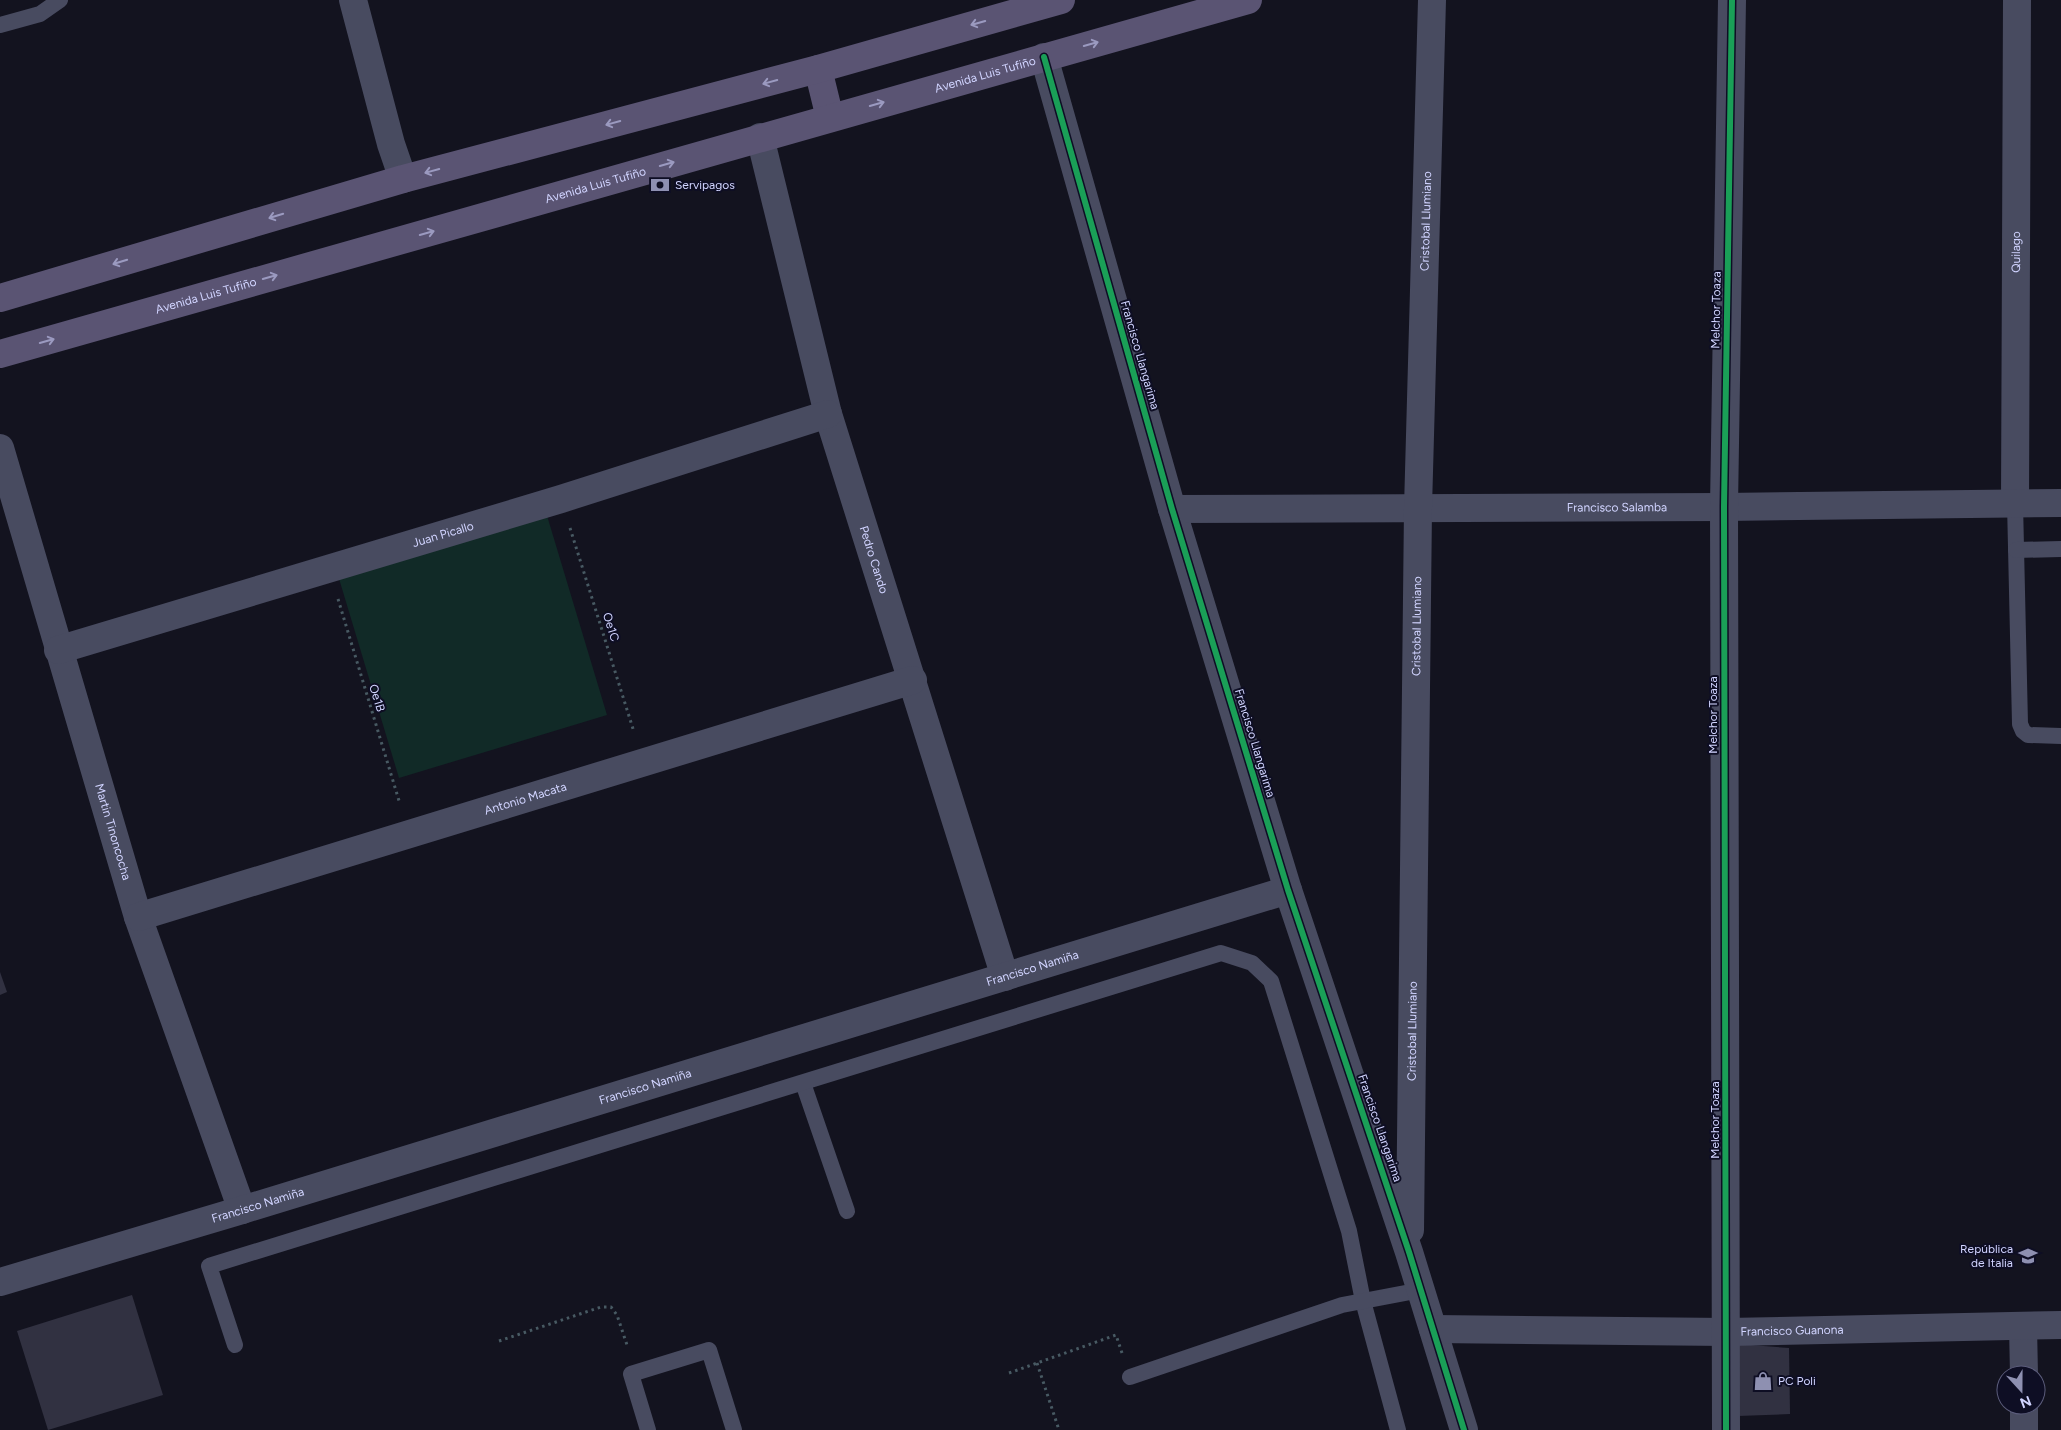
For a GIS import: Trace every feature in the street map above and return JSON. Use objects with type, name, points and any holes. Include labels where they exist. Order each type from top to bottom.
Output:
[{"type":"main road","points":[[0,298],[403,179],[818,70],[1024,5],[1061,0]]},
{"type":"main road","name":"Avenida Luis Tufiño","points":[[0,354],[1238,1]]},
{"type":"main road","points":[[818,70],[830,118]]},
{"type":"street","points":[[353,0],[391,144],[403,179]]},
{"type":"street","name":"Cristobal Llumiano","points":[[1409,1252],[1418,508],[1432,0]]},
{"type":"street","name":"Melchor Toaza","points":[[1726,1430],[1724,507],[1732,0]]},
{"type":"street","name":"Quilago","points":[[2015,503],[2017,0]]},
{"type":"street","name":"Francisco Llangarima","points":[[1044,57],[1172,509],[1288,890],[1409,1252],[1464,1430]]},
{"type":"street","name":"Pedro Cando","points":[[760,138],[828,414],[1005,977]]},
{"type":"street","name":"Juan Picallo","points":[[58,650],[561,498],[828,414]]},
{"type":"street","name":"Martin Tinoncocha","points":[[0,448],[138,917],[242,1210]]},
{"type":"street","name":"Francisco Salamba","points":[[1172,509],[1724,507],[2061,503]]},
{"type":"street","name":"Antonio Macata","points":[[138,917],[913,680]]},
{"type":"street","name":"Francisco Namiña","points":[[0,1282],[242,1210],[1288,890]]},
{"type":"street","name":"Francisco Guanona","points":[[1433,1329],[1726,1332],[2061,1325]]},
{"type":"street","points":[[2023,1326],[2024,1365]]},
{"type":"street","points":[[2024,1415],[2024,1430]]},
{"type":"lane","points":[[0,24],[40,14],[60,0]]},
{"type":"lane","points":[[2015,503],[2020,724],[2022,731],[2028,735],[2061,736]]},
{"type":"lane","points":[[2016,550],[2061,549]]},
{"type":"lane","points":[[235,1345],[209,1266],[1221,953],[1252,963],[1271,980],[1348,1231],[1363,1301],[1398,1430]]},
{"type":"lane","points":[[802,1083],[847,1211]]},
{"type":"lane","points":[[1130,1377],[1342,1305],[1421,1290]]},
{"type":"lane","points":[[648,1430],[631,1374],[709,1350],[734,1430]]},
{"type":"path","points":[[499,1341],[601,1306],[610,1307],[617,1316],[636,1372]]},
{"type":"path","points":[[1009,1374],[1116,1335]]},
{"type":"path","points":[[1037,1363],[1059,1430]]},
{"type":"green space","points":[[542,499],[607,715],[399,778],[334,562]]},
{"type":"building","points":[[0,972],[7,992],[0,995]]},
{"type":"building","points":[[132,1295],[163,1395],[48,1430],[17,1331]]},
{"type":"building","name":"PC Poli","points":[[1738,1344],[1789,1348],[1790,1414],[1738,1416]]},
{"type":"cycle path","points":[[1726,1430],[1724,507],[1732,0]]},
{"type":"cycle path","points":[[1044,57],[1172,509],[1288,890],[1409,1252],[1464,1430]]},
{"type":"place","name":"Servipagos","points":[[660,185]]},
{"type":"place","name":"República de Italia","points":[[2028,1256]]},
{"type":"place","name":"PC Poli","points":[[1763,1381]]}]
